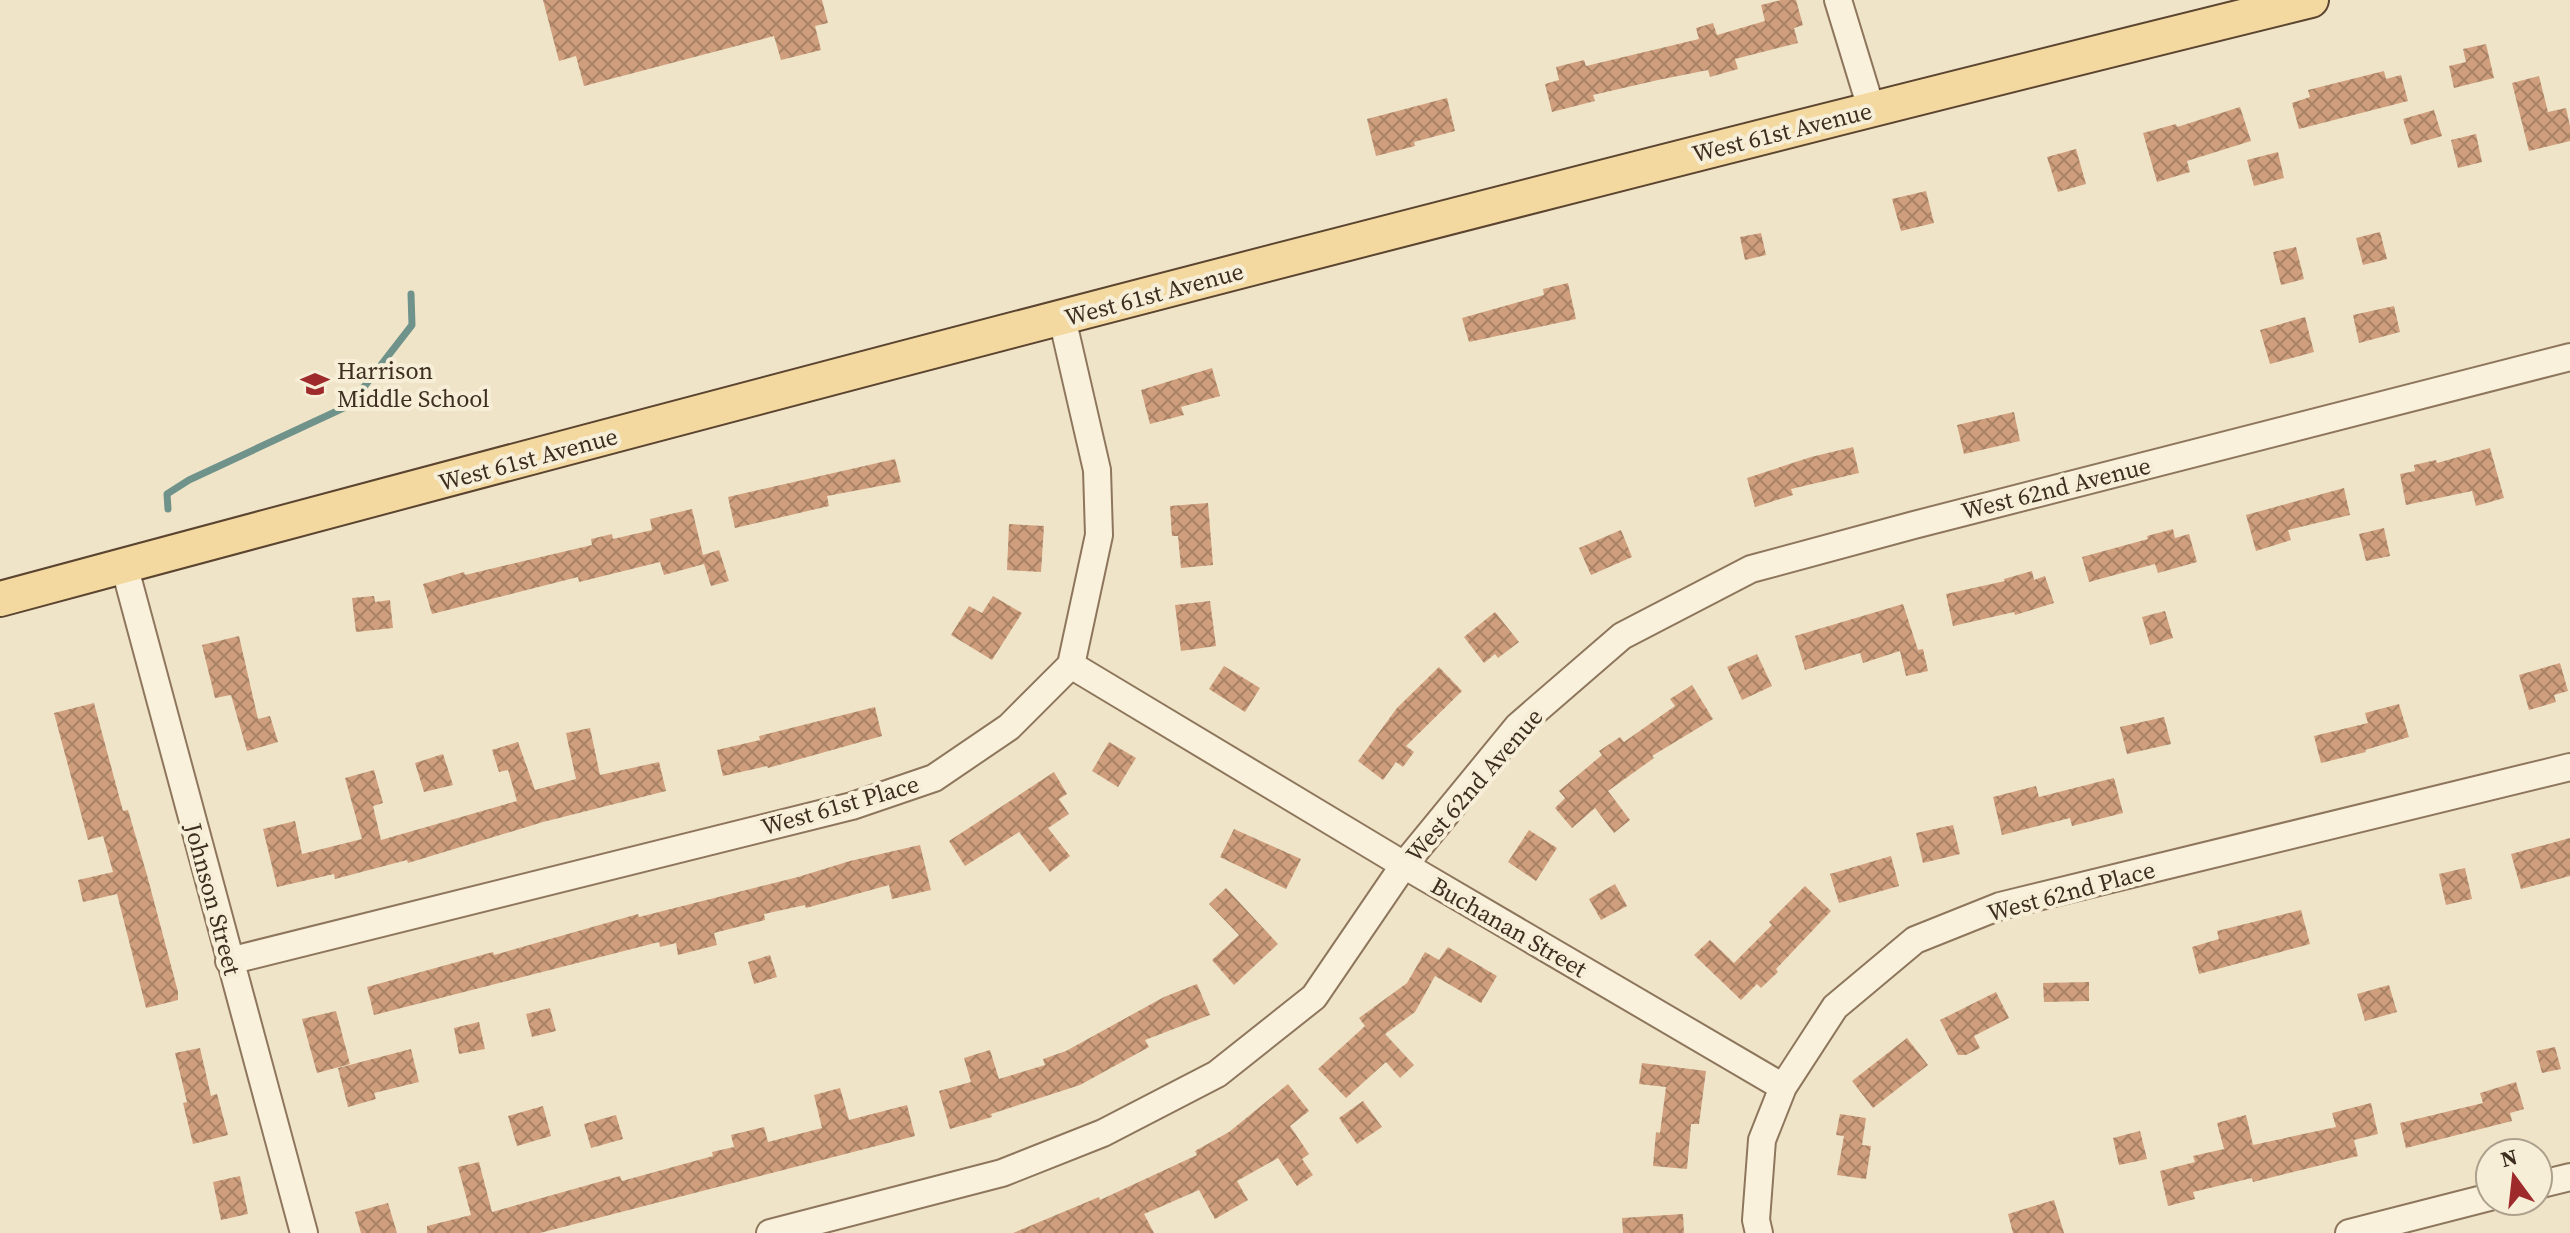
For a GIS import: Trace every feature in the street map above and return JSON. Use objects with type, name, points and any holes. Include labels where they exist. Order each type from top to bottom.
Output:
[{"type":"main road","name":"West 61st Avenue","points":[[0,599],[1871,108],[2311,0]]},
{"type":"street","points":[[1838,0],[1871,108]]},
{"type":"street","points":[[1062,318],[1097,470],[1099,535],[1071,665]]},
{"type":"street","name":"West 62nd Avenue","points":[[770,1233],[1002,1173],[1103,1133],[1217,1074],[1314,997],[1404,865],[1518,726],[1622,636],[1751,569],[2570,357]]},
{"type":"street","name":"Johnson Street","points":[[124,565],[304,1233]]},
{"type":"street","name":"Buchanan Street","points":[[1071,665],[1783,1087]]},
{"type":"street","name":"West 61st Place","points":[[229,961],[852,806],[934,778],[1009,727],[1071,665]]},
{"type":"street","name":"West 62nd Place","points":[[1759,1233],[1756,1220],[1762,1140],[1783,1087],[1835,1007],[1915,940],[2000,906],[2570,767]]},
{"type":"street","points":[[2349,1233],[2474,1201]]},
{"type":"building","points":[[543,0],[822,0],[828,23],[815,26],[821,50],[781,60],[774,36],[584,86],[576,56],[559,61]]},
{"type":"building","points":[[1796,0],[1803,25],[1794,28],[1798,43],[1735,59],[1738,69],[1710,77],[1708,70],[1658,80],[1593,95],[1595,101],[1552,112],[1545,84],[1559,80],[1556,67],[1584,60],[1586,66],[1699,39],[1696,28],[1713,23],[1717,35],[1765,21],[1761,5]]},
{"type":"building","points":[[2486,44],[2494,78],[2454,88],[2449,66],[2466,62],[2463,49]]},
{"type":"building","points":[[2384,71],[2386,79],[2401,75],[2408,101],[2299,129],[2292,103],[2310,97],[2308,90]]},
{"type":"building","points":[[2539,76],[2548,112],[2566,108],[2570,141],[2529,151],[2512,83]]},
{"type":"building","points":[[1447,98],[1455,131],[1376,156],[1367,119]]},
{"type":"building","points":[[2240,107],[2251,141],[2187,161],[2190,172],[2157,182],[2143,133],[2176,124],[2177,127]]},
{"type":"building","points":[[2434,110],[2442,136],[2411,145],[2403,119]]},
{"type":"building","points":[[2476,134],[2482,162],[2458,168],[2451,140]]},
{"type":"building","points":[[2076,149],[2086,184],[2058,192],[2047,157]]},
{"type":"building","points":[[2278,152],[2284,178],[2254,186],[2247,160]]},
{"type":"building","points":[[1926,191],[1934,223],[1901,231],[1892,199]]},
{"type":"building","points":[[2380,232],[2387,259],[2363,265],[2356,238]]},
{"type":"building","points":[[1761,233],[1766,255],[1745,260],[1740,237]]},
{"type":"building","points":[[2296,247],[2304,279],[2281,285],[2273,252]]},
{"type":"building","points":[[1568,283],[1576,319],[1469,342],[1462,318],[1544,295],[1543,289]]},
{"type":"building","points":[[2394,306],[2400,332],[2359,343],[2353,315]]},
{"type":"building","points":[[2305,317],[2314,352],[2270,364],[2260,330]]},
{"type":"building","points":[[1212,368],[1220,396],[1181,407],[1184,415],[1150,424],[1141,390]]},
{"type":"building","points":[[2014,412],[2020,441],[1964,454],[1957,425]]},
{"type":"building","points":[[1853,447],[1859,473],[1791,489],[1793,495],[1755,507],[1747,478]]},
{"type":"building","points":[[2490,448],[2504,498],[2476,506],[2472,491],[2406,505],[2400,474],[2415,471],[2414,465],[2436,460],[2437,463]]},
{"type":"building","points":[[895,459],[901,482],[827,496],[829,506],[735,528],[728,497]]},
{"type":"building","points":[[2344,488],[2350,515],[2288,530],[2291,540],[2256,551],[2246,515]]},
{"type":"building","points":[[1208,503],[1213,565],[1181,568],[1178,536],[1172,536],[1170,506]]},
{"type":"building","points":[[692,509],[703,555],[719,550],[729,581],[711,586],[704,564],[664,575],[660,562],[579,582],[578,577],[432,614],[423,584],[464,572],[465,575],[592,545],[591,539],[612,534],[613,539],[652,530],[650,519]]},
{"type":"building","points":[[1009,524],[1044,526],[1041,572],[1007,570]]},
{"type":"building","points":[[2384,528],[2390,556],[2366,561],[2359,534]]},
{"type":"building","points":[[2173,529],[2175,538],[2189,534],[2197,562],[2158,573],[2155,564],[2089,582],[2082,557]]},
{"type":"building","points":[[1621,530],[1632,557],[1591,575],[1579,548]]},
{"type":"building","points":[[2032,571],[2034,580],[2045,576],[2054,603],[2015,615],[2014,612],[1953,626],[1946,594],[2005,581]]},
{"type":"building","points":[[374,596],[375,602],[390,600],[393,628],[356,632],[352,598]]},
{"type":"building","points":[[993,596],[1022,613],[992,660],[951,635],[969,606],[982,613]]},
{"type":"building","points":[[1210,601],[1216,646],[1181,651],[1175,605]]},
{"type":"building","points":[[1903,604],[1918,650],[1923,649],[1928,671],[1906,676],[1900,651],[1863,663],[1860,653],[1805,670],[1795,636]]},
{"type":"building","points":[[2165,611],[2173,638],[2150,645],[2142,617]]},
{"type":"building","points":[[1495,612],[1519,642],[1498,658],[1495,654],[1484,663],[1464,637]]},
{"type":"building","points":[[239,636],[258,719],[270,716],[278,742],[247,751],[231,695],[215,698],[202,645]]},
{"type":"building","points":[[1757,654],[1772,686],[1742,700],[1727,667]]},
{"type":"building","points":[[2560,663],[2568,691],[2554,695],[2556,702],[2529,710],[2519,675]]},
{"type":"building","points":[[1224,666],[1260,688],[1245,712],[1209,689]]},
{"type":"building","points":[[1439,667],[1462,691],[1406,746],[1414,752],[1403,767],[1396,762],[1383,780],[1358,761],[1397,708]]},
{"type":"building","points":[[1692,685],[1713,719],[1652,756],[1654,758],[1608,791],[1630,820],[1614,833],[1595,808],[1572,828],[1555,808],[1565,798],[1559,791],[1602,755],[1599,751],[1620,737],[1624,742],[1675,706],[1670,699]]},
{"type":"building","points":[[94,703],[123,811],[128,810],[147,875],[178,992],[178,1000],[146,1008],[117,894],[83,902],[78,880],[113,872],[103,836],[88,840],[54,713]]},
{"type":"building","points":[[2399,704],[2409,737],[2321,763],[2314,736],[2368,723],[2365,713]]},
{"type":"building","points":[[875,707],[882,736],[768,768],[723,776],[717,750],[760,740],[759,736]]},
{"type":"building","points":[[2164,717],[2171,744],[2127,754],[2120,727]]},
{"type":"building","points":[[590,728],[600,775],[659,762],[666,791],[543,822],[408,863],[407,860],[335,879],[334,874],[277,887],[263,829],[295,821],[302,854],[362,839],[345,778],[374,770],[383,803],[373,806],[381,840],[517,801],[508,770],[499,772],[492,750],[518,742],[535,790],[576,779],[566,733]]},
{"type":"building","points":[[1109,742],[1136,758],[1118,787],[1092,771]]},
{"type":"building","points":[[443,754],[453,785],[424,792],[415,763]]},
{"type":"building","points":[[1054,772],[1067,794],[1059,799],[1069,814],[1048,828],[1070,856],[1050,872],[1019,832],[965,866],[949,841]]},
{"type":"building","points":[[2114,778],[2123,813],[2072,826],[2070,818],[2002,835],[1993,797],[2036,786],[2039,797]]},
{"type":"building","points":[[1953,825],[1960,854],[1923,863],[1916,833]]},
{"type":"building","points":[[1234,829],[1301,859],[1286,889],[1220,857]]},
{"type":"building","points":[[1529,830],[1557,848],[1536,881],[1508,862]]},
{"type":"building","points":[[2570,838],[2570,876],[2521,889],[2511,854]]},
{"type":"building","points":[[920,845],[931,890],[892,899],[889,885],[806,908],[805,905],[764,914],[765,920],[714,933],[717,945],[678,955],[676,943],[660,947],[659,942],[374,1015],[367,987],[638,914],[639,917]]},
{"type":"building","points":[[1891,856],[1899,886],[1839,903],[1830,874]]},
{"type":"building","points":[[2465,868],[2472,899],[2446,905],[2439,874]]},
{"type":"building","points":[[1615,884],[1627,906],[1601,920],[1589,899]]},
{"type":"building","points":[[1805,886],[1831,911],[1776,969],[1778,972],[1761,988],[1757,984],[1741,1000],[1694,955],[1710,940],[1734,963]]},
{"type":"building","points":[[1226,888],[1278,944],[1234,985],[1212,960],[1239,935],[1209,904]]},
{"type":"building","points":[[2301,910],[2310,944],[2199,974],[2192,947],[2219,939],[2217,931]]},
{"type":"building","points":[[1448,947],[1497,976],[1481,1003],[1435,976],[1415,1012],[1385,1034],[1414,1065],[1400,1078],[1386,1062],[1346,1098],[1318,1069],[1365,1026],[1359,1018],[1407,983],[1425,952],[1439,960]]},
{"type":"building","points":[[770,955],[777,977],[754,984],[748,962]]},
{"type":"building","points":[[2089,982],[2089,1001],[2044,1002],[2043,983]]},
{"type":"building","points":[[1197,984],[1210,1015],[1145,1040],[1149,1047],[1080,1085],[950,1129],[939,1091],[971,1082],[964,1058],[990,1050],[999,1079],[1045,1065],[1043,1059],[1066,1051],[1164,997]]},
{"type":"building","points":[[2389,985],[2397,1012],[2365,1021],[2357,994]]},
{"type":"building","points":[[1996,992],[2009,1018],[1974,1036],[1980,1048],[1966,1055],[1958,1055],[1940,1020]]},
{"type":"building","points":[[550,1008],[556,1031],[532,1037],[526,1014]]},
{"type":"building","points":[[336,1011],[350,1064],[317,1073],[302,1019]]},
{"type":"building","points":[[479,1022],[485,1049],[459,1054],[454,1028]]},
{"type":"building","points":[[1907,1038],[1928,1065],[1873,1108],[1852,1081]]},
{"type":"building","points":[[2555,1047],[2561,1069],[2542,1073],[2536,1051]]},
{"type":"building","points":[[200,1048],[211,1096],[217,1094],[228,1135],[193,1144],[175,1053]]},
{"type":"building","points":[[411,1049],[419,1082],[374,1093],[376,1099],[348,1107],[338,1068]]},
{"type":"building","points":[[1642,1063],[1706,1071],[1699,1124],[1691,1124],[1687,1169],[1653,1166],[1656,1132],[1660,1133],[1666,1087],[1639,1084]]},
{"type":"building","points":[[2516,1082],[2524,1109],[2510,1113],[2512,1121],[2406,1148],[2400,1123],[2483,1103],[2480,1093]]},
{"type":"building","points":[[1288,1084],[1309,1111],[1290,1126],[1309,1154],[1302,1159],[1313,1175],[1297,1186],[1278,1158],[1237,1181],[1248,1200],[1215,1219],[1199,1190],[1144,1214],[1154,1233],[1013,1233],[1099,1197],[1100,1200],[1197,1155],[1195,1151],[1229,1132]]},
{"type":"building","points":[[840,1088],[849,1120],[907,1105],[915,1136],[540,1233],[427,1233],[427,1226],[471,1215],[458,1167],[479,1162],[492,1212],[620,1176],[622,1181],[713,1156],[712,1152],[734,1147],[731,1135],[764,1127],[768,1142],[822,1128],[814,1095]]},
{"type":"building","points":[[1363,1101],[1382,1127],[1357,1144],[1339,1118]]},
{"type":"building","points":[[2371,1103],[2378,1134],[2354,1140],[2358,1156],[2253,1182],[2252,1178],[2193,1192],[2195,1199],[2168,1206],[2160,1171],[2195,1162],[2193,1156],[2224,1149],[2217,1123],[2246,1115],[2253,1145],[2336,1127],[2332,1113]]},
{"type":"building","points":[[543,1106],[551,1136],[517,1146],[508,1116]]},
{"type":"building","points":[[1840,1114],[1866,1118],[1862,1145],[1871,1146],[1866,1179],[1837,1175],[1844,1136],[1836,1135]]},
{"type":"building","points":[[616,1115],[623,1139],[591,1148],[584,1124]]},
{"type":"building","points":[[2140,1131],[2147,1159],[2119,1165],[2113,1138]]},
{"type":"building","points":[[240,1176],[248,1214],[221,1220],[213,1182]]},
{"type":"building","points":[[2054,1200],[2064,1233],[2013,1233],[2008,1214]]},
{"type":"building","points":[[388,1203],[397,1233],[361,1233],[355,1212]]},
{"type":"building","points":[[1683,1214],[1684,1233],[1623,1233],[1622,1218]]},
{"type":"waterway","points":[[168,509],[167,494],[189,480],[350,405],[412,325],[411,294]]},
{"type":"place","name":"Harrison Middle School","points":[[315,384]]}]
